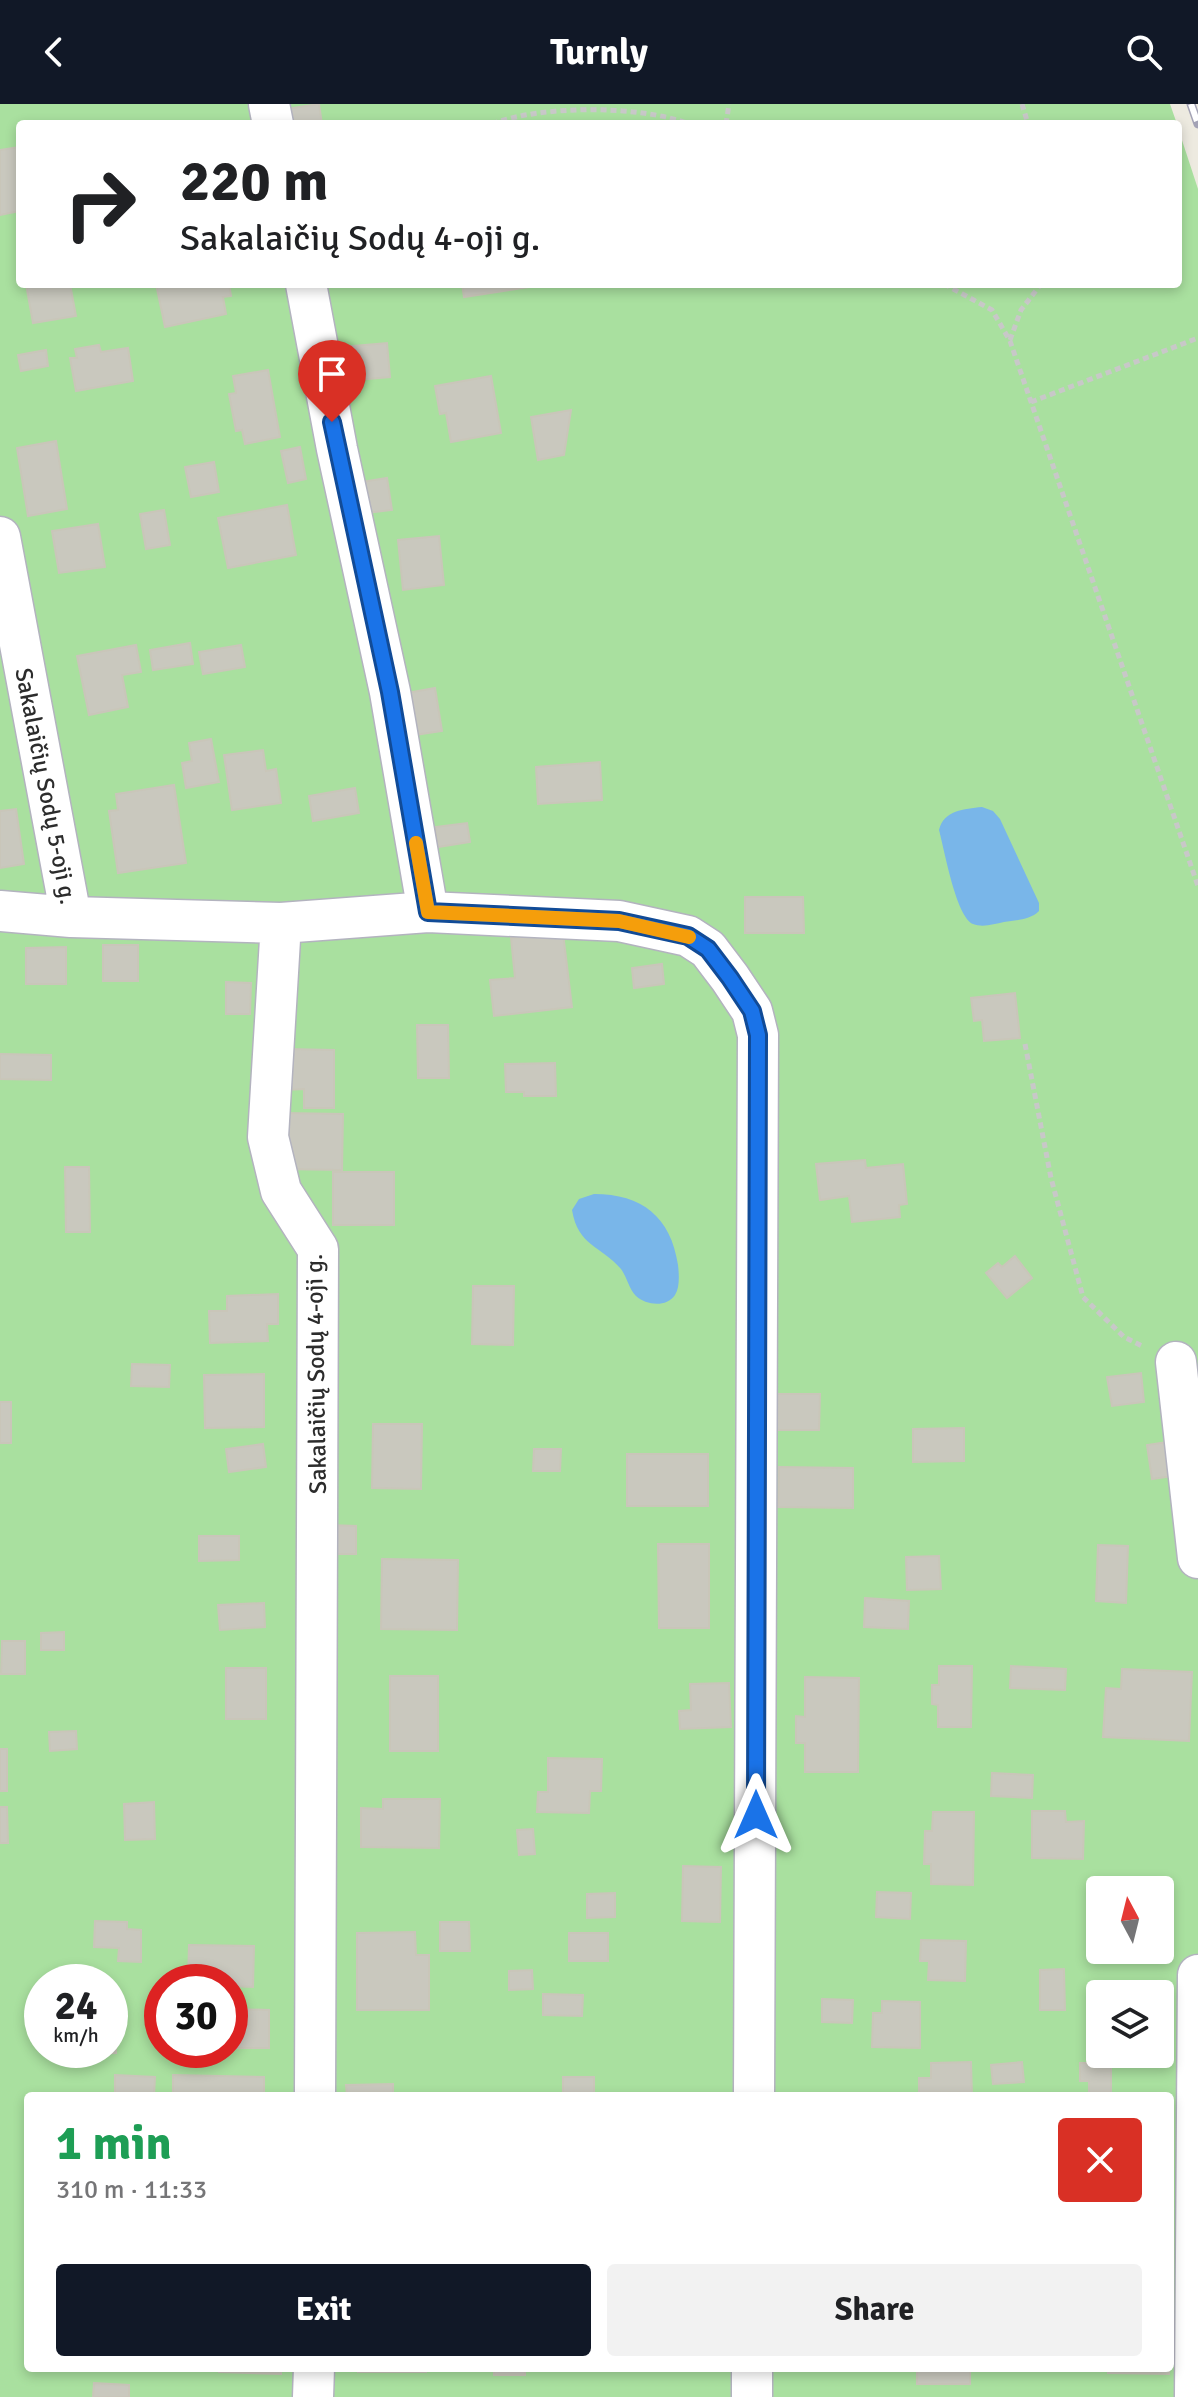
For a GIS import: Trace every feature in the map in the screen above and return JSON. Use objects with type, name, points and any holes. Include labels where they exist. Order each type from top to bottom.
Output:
[{"type":"street","points":[[307,288],[337,449],[390,692],[428,912]]},
{"type":"street","name":"Sakalaičių Sodų 5-oji g.","points":[[0,537],[71,917],[0,911]]},
{"type":"street","points":[[71,917],[281,923],[428,912],[619,921],[688,936],[708,949],[752,1011],[758,1035],[754,2092]]},
{"type":"street","name":"Sakalaičių Sodų 4-oji g.","points":[[281,923],[268,1137],[281,1191],[318,1249],[315,2092]]},
{"type":"street","points":[[1176,1362],[1198,1558]]},
{"type":"street","points":[[1195,2397],[1198,1975]]},
{"type":"street","points":[[313,2397],[314,2372]]},
{"type":"street","points":[[752,2372],[752,2397]]},
{"type":"path","points":[[503,120],[517,115],[574,109],[670,116],[680,120]]},
{"type":"path","points":[[951,288],[992,310],[1010,341],[1198,886]]},
{"type":"path","points":[[1010,341],[1021,310],[1038,288]]},
{"type":"path","points":[[1031,402],[1198,338]]},
{"type":"path","points":[[1025,1044],[1051,1178],[1083,1297],[1124,1337],[1176,1362]]},
{"type":"green space","points":[[0,104],[1170,104],[1176,120],[16,120],[16,288],[1182,288],[1182,140],[1198,189],[1198,2397],[0,2397]]},
{"type":"water","points":[[982,807],[993,811],[1000,819],[1039,903],[1039,911],[1032,916],[981,926],[967,919],[961,909],[939,830],[950,814]]},
{"type":"water","points":[[594,1194],[626,1198],[640,1204],[661,1221],[674,1248],[679,1276],[675,1295],[667,1302],[656,1304],[636,1296],[621,1269],[579,1231],[572,1210],[579,1199]]},
{"type":"building","points":[[319,104],[321,120],[288,120],[286,109]]},
{"type":"building","points":[[16,148],[16,212],[0,215],[0,150]]},
{"type":"building","points":[[27,288],[71,288],[76,316],[33,323]]},
{"type":"building","points":[[157,288],[230,288],[231,296],[223,297],[226,314],[165,327]]},
{"type":"building","points":[[463,288],[523,288],[464,297]]},
{"type":"building","points":[[387,343],[390,377],[345,381],[342,347]]},
{"type":"building","points":[[99,345],[101,352],[128,348],[133,381],[76,391],[70,358],[77,358],[75,349]]},
{"type":"building","points":[[46,350],[48,366],[21,371],[18,355]]},
{"type":"building","points":[[268,370],[280,437],[245,444],[242,430],[236,431],[229,394],[236,393],[233,376]]},
{"type":"building","points":[[491,376],[501,433],[451,442],[446,413],[440,414],[435,386]]},
{"type":"building","points":[[571,410],[564,455],[538,460],[531,417]]},
{"type":"building","points":[[56,441],[67,509],[28,516],[17,448]]},
{"type":"building","points":[[300,447],[306,479],[288,483],[281,451]]},
{"type":"building","points":[[214,462],[219,492],[191,497],[185,467]]},
{"type":"building","points":[[387,478],[392,510],[359,514],[355,483]]},
{"type":"building","points":[[287,505],[296,555],[228,568],[218,518]]},
{"type":"building","points":[[164,510],[170,545],[146,549],[140,514]]},
{"type":"building","points":[[98,524],[105,567],[59,573],[52,531]]},
{"type":"building","points":[[439,536],[444,585],[403,590],[398,540]]},
{"type":"building","points":[[190,643],[193,664],[153,670],[150,650]]},
{"type":"building","points":[[136,645],[141,672],[122,675],[128,707],[89,715],[77,656]]},
{"type":"building","points":[[241,645],[245,667],[203,674],[199,652]]},
{"type":"building","points":[[435,688],[442,731],[408,736],[401,694]]},
{"type":"building","points":[[211,739],[219,782],[186,788],[182,763],[192,761],[189,743]]},
{"type":"building","points":[[263,750],[266,771],[276,769],[281,803],[232,810],[224,755]]},
{"type":"building","points":[[600,762],[602,800],[538,804],[536,767]]},
{"type":"building","points":[[174,785],[186,863],[118,873],[109,811],[118,810],[116,794]]},
{"type":"building","points":[[355,788],[359,813],[313,821],[309,796]]},
{"type":"building","points":[[16,809],[24,864],[0,868],[0,811]]},
{"type":"building","points":[[467,823],[470,842],[438,847],[435,827]]},
{"type":"building","points":[[745,897],[803,897],[804,933],[745,933]]},
{"type":"building","points":[[563,933],[572,1007],[494,1016],[490,980],[515,978],[511,938]]},
{"type":"building","points":[[103,945],[138,945],[138,981],[103,981]]},
{"type":"building","points":[[66,947],[66,984],[26,984],[26,948]]},
{"type":"building","points":[[662,964],[664,984],[634,988],[632,968]]},
{"type":"building","points":[[226,982],[251,983],[250,1014],[226,1014]]},
{"type":"building","points":[[1015,993],[1020,1038],[984,1041],[982,1020],[974,1021],[971,998]]},
{"type":"building","points":[[417,1025],[448,1025],[449,1078],[418,1078]]},
{"type":"building","points":[[286,1049],[334,1050],[334,1108],[304,1108],[304,1089],[286,1090]]},
{"type":"building","points":[[0,1054],[51,1055],[51,1080],[0,1079]]},
{"type":"building","points":[[555,1063],[556,1096],[524,1096],[524,1092],[506,1092],[505,1064]]},
{"type":"building","points":[[283,1113],[343,1114],[342,1170],[282,1169]]},
{"type":"building","points":[[865,1160],[866,1168],[903,1164],[907,1204],[899,1205],[900,1217],[852,1222],[849,1196],[820,1200],[816,1164]]},
{"type":"building","points":[[65,1167],[89,1167],[90,1232],[66,1232]]},
{"type":"building","points":[[333,1172],[394,1172],[394,1225],[333,1225]]},
{"type":"building","points":[[1015,1256],[1032,1278],[1007,1298],[986,1273],[998,1263],[1002,1267]]},
{"type":"building","points":[[473,1286],[514,1286],[513,1345],[472,1344]]},
{"type":"building","points":[[278,1294],[278,1324],[267,1324],[268,1341],[210,1343],[209,1311],[227,1311],[227,1296]]},
{"type":"building","points":[[132,1364],[170,1365],[169,1387],[131,1386]]},
{"type":"building","points":[[1141,1373],[1144,1402],[1112,1406],[1107,1377]]},
{"type":"building","points":[[264,1374],[264,1427],[205,1428],[204,1375]]},
{"type":"building","points":[[764,1394],[820,1394],[819,1430],[764,1430]]},
{"type":"building","points":[[0,1402],[11,1402],[11,1443],[0,1443]]},
{"type":"building","points":[[373,1424],[422,1424],[421,1489],[372,1488]]},
{"type":"building","points":[[964,1428],[964,1461],[913,1462],[913,1429]]},
{"type":"building","points":[[1168,1442],[1173,1476],[1152,1479],[1147,1445]]},
{"type":"building","points":[[263,1444],[266,1467],[229,1472],[226,1449]]},
{"type":"building","points":[[534,1449],[561,1449],[560,1471],[533,1471]]},
{"type":"building","points":[[627,1454],[708,1454],[708,1506],[627,1506]]},
{"type":"building","points":[[779,1467],[853,1468],[853,1508],[778,1507]]},
{"type":"building","points":[[328,1525],[356,1526],[356,1554],[327,1554]]},
{"type":"building","points":[[199,1536],[239,1536],[239,1560],[199,1561]]},
{"type":"building","points":[[658,1544],[709,1544],[709,1628],[659,1628]]},
{"type":"building","points":[[1098,1545],[1128,1546],[1126,1603],[1096,1601]]},
{"type":"building","points":[[939,1556],[941,1589],[907,1590],[906,1557]]},
{"type":"building","points":[[382,1559],[458,1560],[457,1630],[381,1629]]},
{"type":"building","points":[[865,1598],[909,1601],[908,1629],[864,1627]]},
{"type":"building","points":[[264,1603],[265,1627],[220,1630],[218,1605]]},
{"type":"building","points":[[64,1632],[64,1650],[41,1650],[41,1633]]},
{"type":"building","points":[[2,1641],[25,1641],[25,1674],[1,1674]]},
{"type":"building","points":[[939,1666],[972,1666],[971,1727],[938,1727],[938,1705],[932,1704],[932,1685],[939,1685]]},
{"type":"building","points":[[1011,1666],[1066,1669],[1065,1690],[1010,1688]]},
{"type":"building","points":[[226,1668],[266,1668],[266,1719],[226,1719]]},
{"type":"building","points":[[1122,1669],[1192,1672],[1189,1741],[1103,1737],[1106,1688],[1121,1689]]},
{"type":"building","points":[[390,1676],[438,1676],[438,1751],[390,1751]]},
{"type":"building","points":[[805,1677],[859,1678],[858,1772],[805,1772],[805,1743],[796,1743],[796,1716],[805,1717]]},
{"type":"building","points":[[729,1683],[731,1727],[680,1729],[679,1711],[691,1710],[690,1684]]},
{"type":"building","points":[[76,1731],[77,1749],[50,1751],[49,1732]]},
{"type":"building","points":[[0,1749],[7,1749],[7,1791],[0,1791]]},
{"type":"building","points":[[548,1758],[602,1759],[601,1791],[590,1791],[589,1813],[537,1812],[538,1792],[548,1792]]},
{"type":"building","points":[[992,1773],[1033,1775],[1032,1798],[991,1796]]},
{"type":"building","points":[[383,1799],[440,1799],[439,1848],[361,1847],[361,1808],[383,1809]]},
{"type":"building","points":[[154,1802],[155,1839],[125,1840],[124,1804]]},
{"type":"building","points":[[0,1807],[7,1807],[8,1843],[0,1843]]},
{"type":"building","points":[[1032,1811],[1065,1811],[1066,1822],[1084,1821],[1083,1859],[1032,1858]]},
{"type":"building","points":[[933,1812],[974,1812],[973,1885],[931,1884],[931,1864],[924,1864],[925,1831],[932,1831]]},
{"type":"building","points":[[533,1829],[535,1854],[519,1855],[517,1830]]},
{"type":"building","points":[[683,1866],[721,1867],[720,1922],[682,1921]]},
{"type":"building","points":[[877,1892],[911,1893],[910,1919],[876,1917]]},
{"type":"building","points":[[615,1893],[615,1917],[587,1918],[587,1894]]},
{"type":"building","points":[[95,1921],[127,1922],[127,1929],[141,1930],[141,1962],[118,1961],[119,1948],[94,1947]]},
{"type":"building","points":[[440,1922],[469,1922],[470,1951],[440,1951]]},
{"type":"building","points":[[415,1932],[416,1955],[429,1955],[429,2010],[357,2010],[357,1933]]},
{"type":"building","points":[[569,1933],[608,1933],[608,1961],[569,1961]]},
{"type":"building","points":[[921,1940],[966,1941],[965,1981],[928,1980],[929,1961],[920,1961]]},
{"type":"building","points":[[189,1945],[254,1946],[253,1987],[248,1987],[248,1964],[188,1964]]},
{"type":"building","points":[[1064,1969],[1065,2010],[1040,2010],[1040,1970]]},
{"type":"building","points":[[532,1970],[533,1989],[509,1990],[509,1971]]},
{"type":"building","points":[[543,1994],[583,1995],[582,2016],[543,2015]]},
{"type":"building","points":[[822,1999],[853,2000],[852,2023],[822,2022]]},
{"type":"building","points":[[882,2001],[920,2002],[920,2048],[872,2047],[873,2013],[882,2013]]},
{"type":"building","points":[[248,2009],[269,2010],[269,2048],[248,2048]]},
{"type":"building","points":[[971,2062],[972,2092],[919,2092],[919,2078],[931,2078],[931,2063]]},
{"type":"building","points":[[1022,2062],[1024,2082],[993,2084],[991,2065]]},
{"type":"building","points":[[1080,2063],[1086,2063],[1086,2068],[1111,2068],[1111,2092],[1089,2092],[1089,2081],[1080,2081]]},
{"type":"building","points":[[115,2075],[155,2077],[154,2092],[115,2092]]},
{"type":"building","points":[[173,2075],[264,2077],[264,2092],[173,2092]]},
{"type":"building","points":[[563,2077],[594,2077],[594,2092],[563,2092]]},
{"type":"building","points":[[393,2084],[393,2092],[347,2092],[346,2085]]},
{"type":"building","points":[[219,2372],[281,2372],[281,2374]]},
{"type":"building","points":[[494,2372],[525,2372],[525,2375],[494,2375]]},
{"type":"building","points":[[917,2372],[970,2372],[970,2384],[917,2384]]},
{"type":"building","points":[[1169,2372],[1169,2374],[1108,2373]]},
{"type":"building","points":[[94,2383],[129,2385],[129,2397],[93,2397]]},
{"type":"railway","points":[[1191,104],[1198,124]]},
{"type":"slow traffic","points":[[416,843],[428,912],[619,921],[689,937]]},
{"type":"route","points":[[332,422],[390,692],[428,912],[619,921],[688,936],[708,949],[752,1011],[758,1035],[756,1815]]}]
